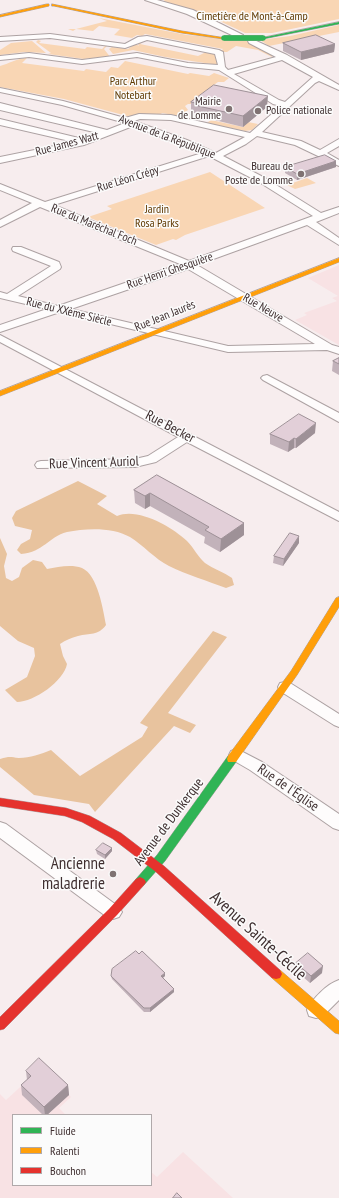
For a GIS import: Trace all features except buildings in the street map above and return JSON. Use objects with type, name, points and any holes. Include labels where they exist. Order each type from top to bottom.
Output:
[{"type":"street","points":[[149,0],[190,12],[239,35]]},
{"type":"street","points":[[0,16],[35,1],[200,36],[224,38],[263,38],[339,23]]},
{"type":"street","points":[[9,13],[65,1],[67,4],[76,8],[126,21]]},
{"type":"street","points":[[0,40],[50,36],[125,46],[130,45],[142,38],[147,38],[219,52],[224,70],[276,102],[286,105]]},
{"type":"street","points":[[252,41],[339,88]]},
{"type":"street","points":[[0,58],[29,55],[82,62],[137,55],[224,70],[284,57]]},
{"type":"street","name":"Rue Léon Crépy","points":[[0,223],[42,204],[213,154],[228,151],[254,134],[313,80],[320,78]]},
{"type":"street","name":"Avenue de la République","points":[[0,90],[72,105],[130,121],[175,138],[213,154],[266,182],[320,217]]},
{"type":"street","name":"Avenue de la République","points":[[0,106],[3,108],[108,133]]},
{"type":"street","name":"Rue James Watt","points":[[0,160],[85,142],[144,116],[172,118],[298,143],[339,163]]},
{"type":"street","points":[[0,122],[85,142]]},
{"type":"street","points":[[321,153],[339,142]]},
{"type":"street","name":"Rue du Maréchal Foch","points":[[0,187],[188,265]]},
{"type":"street","name":"Rue Henri Ghesquière","points":[[0,329],[188,265],[338,211]]},
{"type":"street","points":[[308,221],[339,242]]},
{"type":"street","points":[[5,296],[56,267],[55,264],[17,249]]},
{"type":"street","name":"Rue Jean Jaurès","points":[[0,394],[339,260]]},
{"type":"street","name":"Rue Neuve","points":[[188,265],[328,347],[339,351]]},
{"type":"street","name":"Rue du XXème Siècle","points":[[5,296],[228,349],[328,347]]},
{"type":"street","name":"Rue Becker","points":[[0,338],[339,517]]},
{"type":"street","points":[[267,378],[339,418]]},
{"type":"street","name":"Rue Vincent Auriol","points":[[41,465],[135,463],[152,459],[187,436]]},
{"type":"street","name":"Avenue de Dunkerque","points":[[331,612],[339,588]]},
{"type":"street","name":"Avenue de Dunkerque","points":[[0,1025],[113,912],[155,865],[237,755],[285,687],[339,600]]},
{"type":"street","points":[[285,687],[339,721]]},
{"type":"street","name":"Rue de l'Église","points":[[237,755],[256,766],[339,824]]},
{"type":"street","name":"Avenue Sainte-Cécile","points":[[1,805],[38,807],[85,818],[115,836],[155,865],[339,1029]]},
{"type":"street","points":[[0,829],[113,912]]},
{"type":"street","points":[[316,1010],[339,988]]},
{"type":"shaded area","points":[[339,265],[339,345],[295,320],[307,315],[304,313],[337,301],[332,298],[338,296],[308,278]]},
{"type":"shaded area","points":[[78,481],[107,496],[97,504],[117,516],[135,514],[144,516],[173,530],[187,541],[205,563],[232,578],[234,585],[226,588],[169,566],[130,537],[116,531],[91,529],[67,532],[55,537],[29,553],[21,554],[17,550],[21,544],[30,539],[32,530],[15,526],[12,518],[16,511]]},
{"type":"shaded area","points":[[0,538],[7,554],[4,566],[6,578],[12,581],[19,577],[22,568],[33,560],[42,562],[47,569],[73,566],[82,568],[88,572],[96,585],[106,625],[97,633],[75,637],[60,644],[67,664],[65,671],[54,683],[40,694],[24,701],[17,702],[5,690],[27,677],[35,656],[34,648],[18,641],[0,626]]},
{"type":"shaded area","points":[[213,631],[227,637],[168,713],[196,725],[190,733],[174,726],[95,812],[89,804],[34,795],[0,767],[0,759],[8,757],[27,757],[51,750],[80,776],[142,737],[148,727],[140,723]]},
{"type":"shaded area","points":[[41,1068],[71,1097],[59,1108],[65,1114],[12,1114],[12,1186],[152,1186],[152,1173],[157,1177],[183,1152],[233,1198],[0,1198],[0,1094],[6,1100]]},
{"type":"green space","name":"Cimetière de Mont-à-Camp","points":[[164,0],[339,0],[339,19],[272,33],[245,33],[211,17],[165,2]]},
{"type":"green space","points":[[99,18],[187,35],[245,40],[272,55],[272,57],[258,50],[236,46],[227,52],[223,52],[221,51],[223,49],[145,34],[142,36],[137,35],[132,38],[114,35],[120,29],[99,26],[93,31],[76,29],[107,21]]},
{"type":"green space","points":[[339,25],[339,32],[269,46],[260,40],[290,36]]},
{"type":"green space","points":[[38,40],[41,41],[39,43],[85,49],[87,47],[102,49],[105,46],[97,45],[98,44],[108,45],[104,49],[111,58],[106,59],[104,57],[84,59],[48,54],[51,53],[36,42]]},
{"type":"green space","points":[[32,41],[46,53],[24,52],[0,55],[0,50],[11,43]]},
{"type":"green space","points":[[139,41],[136,44],[139,46],[138,44],[145,41],[140,44],[198,56],[206,52],[215,54],[218,65],[165,57],[133,50],[113,54],[109,49],[112,47],[128,49]]},
{"type":"green space","name":"Parc Arthur Notebart","points":[[27,58],[22,63],[84,71],[86,69],[106,72],[111,67],[118,68],[125,61],[188,74],[209,76],[214,73],[229,78],[224,82],[218,82],[193,100],[193,104],[188,104],[185,106],[188,110],[180,116],[162,113],[160,115],[127,116],[64,99],[0,87],[0,66]]},
{"type":"green space","points":[[211,120],[243,127],[248,122],[258,124],[252,130],[245,131],[207,123]]},
{"type":"green space","name":"Jardin Rosa Parks","points":[[210,172],[265,208],[185,235],[176,240],[173,239],[156,245],[88,217],[112,209],[107,206]]},
{"type":"green space","points":[[307,178],[316,183],[295,189],[287,185]]},
{"type":"traffic: fast","points":[[263,38],[339,23]]},
{"type":"traffic: fast","points":[[224,38],[263,38]]},
{"type":"traffic: fast","points":[[140,882],[161,858],[232,759]]},
{"type":"traffic: slow","points":[[0,16],[47,5]]},
{"type":"traffic: slow","points":[[54,5],[182,32],[224,38]]},
{"type":"traffic: slow","points":[[0,394],[339,260]]},
{"type":"traffic: slow","points":[[232,759],[294,673],[339,600]]},
{"type":"traffic: slow","points":[[276,974],[339,1029]]},
{"type":"traffic: jam","points":[[0,802],[66,812],[86,819],[117,836],[160,869],[276,974]]},
{"type":"traffic: jam","points":[[0,1025],[113,912],[140,882]]},
{"type":"place","name":"Mairie de Lomme","points":[[229,109]]},
{"type":"place","name":"Police nationale","points":[[258,111]]},
{"type":"place","name":"Bureau de Poste de Lomme","points":[[301,174]]},
{"type":"place","name":"Ancienne maladrerie","points":[[113,874]]}]
